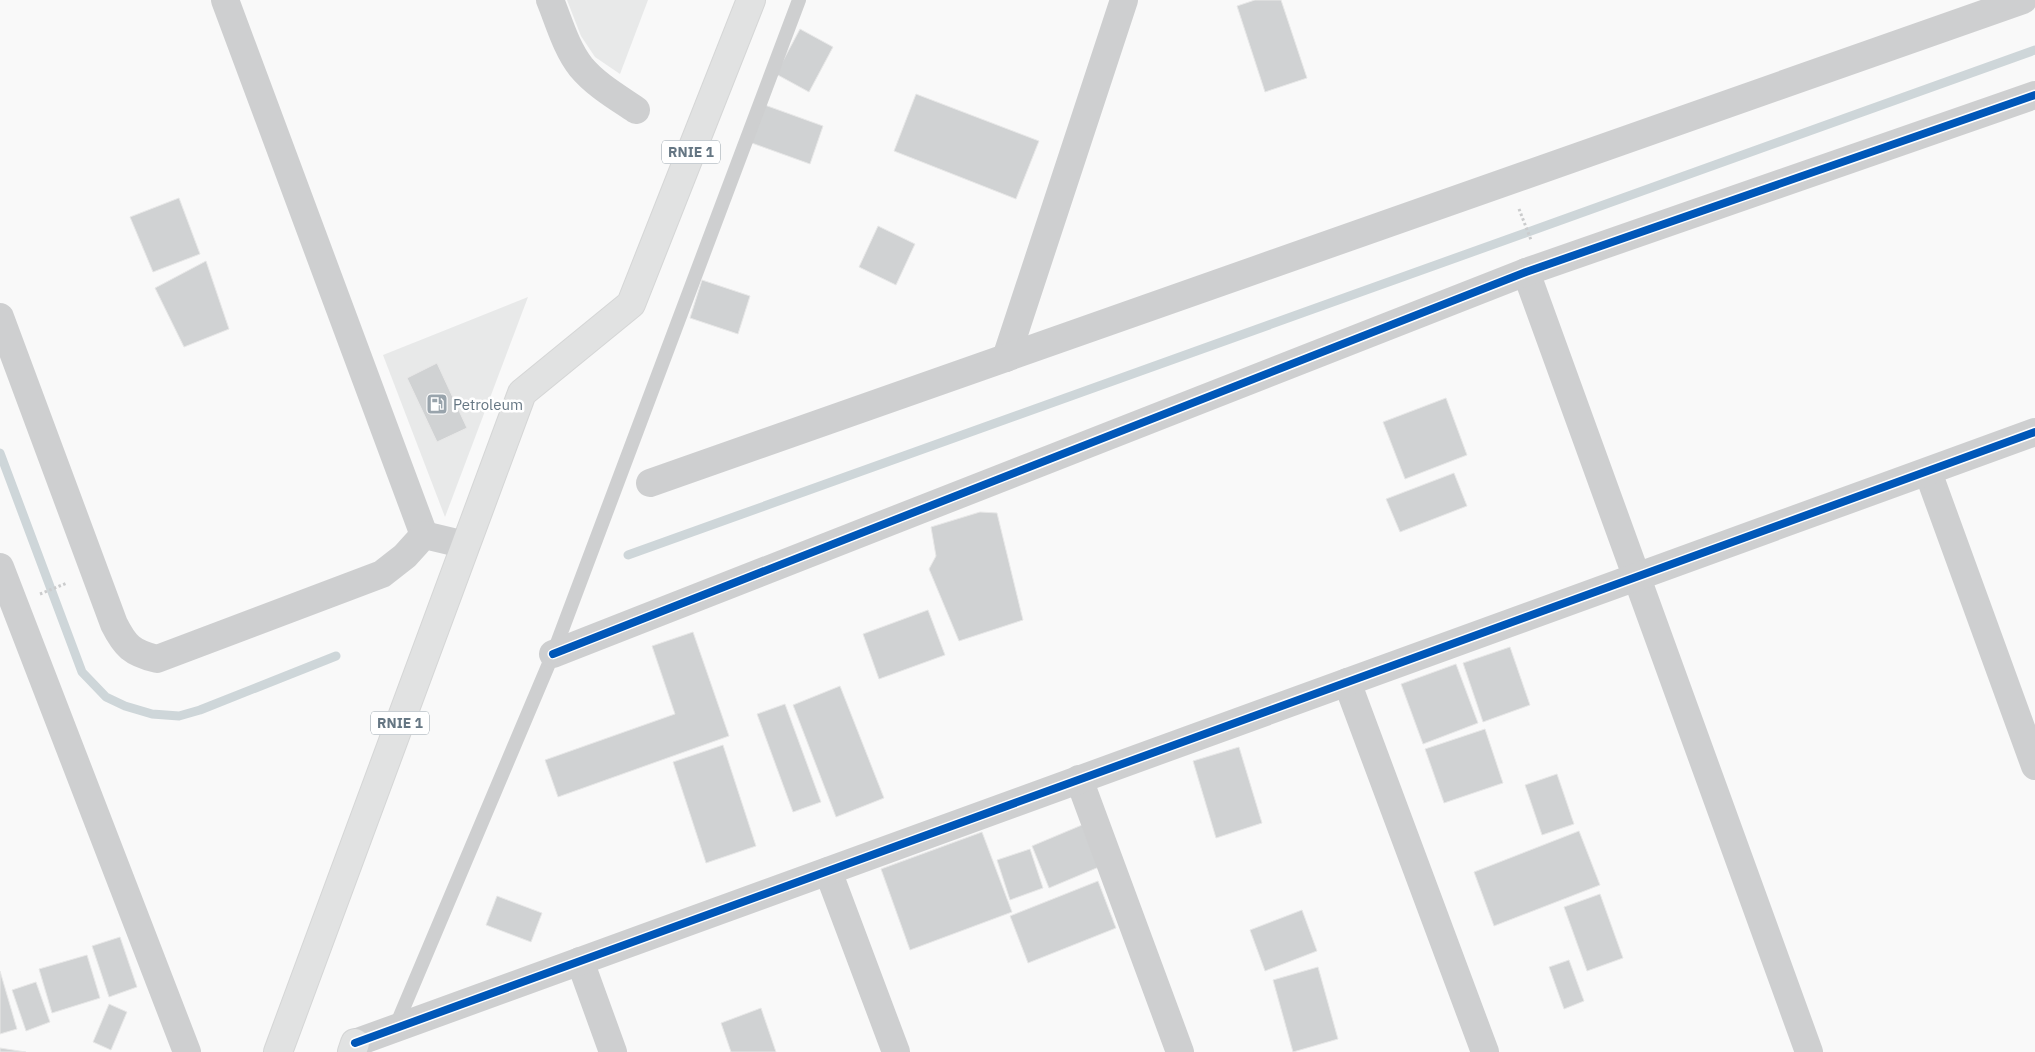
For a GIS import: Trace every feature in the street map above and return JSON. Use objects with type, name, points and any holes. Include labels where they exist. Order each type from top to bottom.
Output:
[{"type":"highway","name":"RNIE 1","points":[[278,1052],[522,393],[630,304],[752,0]]},
{"type":"street","points":[[225,0],[424,535]]},
{"type":"street","points":[[550,0],[566,40],[581,67],[604,89],[636,110]]},
{"type":"street","points":[[1006,358],[1124,0]]},
{"type":"street","points":[[650,483],[2022,0]]},
{"type":"street","points":[[553,654],[1526,272],[2035,95]]},
{"type":"street","points":[[1526,272],[1809,1052]]},
{"type":"street","points":[[0,317],[114,624],[122,640],[139,654],[157,659],[382,574],[405,556],[424,535]]},
{"type":"street","points":[[353,1047],[395,1029],[580,961],[2035,432]]},
{"type":"street","points":[[1928,472],[2035,766]]},
{"type":"street","points":[[424,535],[466,545]]},
{"type":"street","points":[[0,567],[187,1052]]},
{"type":"street","points":[[1347,682],[1485,1052]]},
{"type":"street","points":[[1079,779],[1180,1052]]},
{"type":"street","points":[[828,871],[896,1052]]},
{"type":"street","points":[[580,961],[613,1052]]},
{"type":"lane","points":[[395,1029],[553,654],[799,0]]},
{"type":"path","points":[[1520,210],[1533,246]]},
{"type":"path","points":[[32,597],[74,581]]},
{"type":"shaded area","points":[[567,0],[648,0],[620,74],[595,57],[581,36]]},
{"type":"shaded area","points":[[528,297],[445,517],[383,355]]},
{"type":"building","points":[[1255,0],[1281,0],[1307,78],[1265,92],[1237,6]]},
{"type":"building","points":[[800,29],[833,47],[809,92],[776,74]]},
{"type":"building","points":[[916,94],[1039,141],[1016,199],[894,151]]},
{"type":"building","points":[[762,104],[823,126],[810,164],[749,142]]},
{"type":"building","points":[[179,198],[200,254],[153,272],[130,217]]},
{"type":"building","points":[[878,226],[915,244],[896,285],[859,267]]},
{"type":"building","points":[[206,261],[229,329],[184,347],[155,288]]},
{"type":"building","points":[[702,280],[750,296],[738,334],[690,318]]},
{"type":"building","points":[[437,363],[467,428],[437,442],[407,378]]},
{"type":"building","points":[[1446,398],[1467,455],[1405,479],[1383,422]]},
{"type":"building","points":[[1454,473],[1467,506],[1400,532],[1386,499]]},
{"type":"building","points":[[980,512],[997,513],[1023,620],[959,641],[929,569],[936,556],[931,527]]},
{"type":"building","points":[[928,610],[945,655],[879,679],[863,634]]},
{"type":"building","points":[[693,632],[729,736],[558,797],[545,760],[675,714],[652,646]]},
{"type":"building","points":[[1510,647],[1530,705],[1483,722],[1463,663]]},
{"type":"building","points":[[1456,664],[1478,723],[1423,744],[1401,684]]},
{"type":"building","points":[[840,686],[884,798],[836,817],[793,705]]},
{"type":"building","points":[[785,704],[821,802],[793,812],[757,714]]},
{"type":"building","points":[[1485,729],[1503,783],[1444,803],[1425,749]]},
{"type":"building","points":[[723,745],[756,846],[706,863],[673,762]]},
{"type":"building","points":[[1239,747],[1262,823],[1216,838],[1193,761]]},
{"type":"building","points":[[1557,774],[1574,824],[1542,835],[1525,785]]},
{"type":"building","points":[[1082,825],[1099,867],[1049,888],[1032,846]]},
{"type":"building","points":[[1579,831],[1600,885],[1494,926],[1474,872]]},
{"type":"building","points":[[982,832],[1012,912],[910,950],[881,869]]},
{"type":"building","points":[[1030,849],[1043,888],[1010,900],[997,860]]},
{"type":"building","points":[[1098,881],[1116,928],[1028,963],[1010,916]]},
{"type":"building","points":[[1600,894],[1623,958],[1587,971],[1564,907]]},
{"type":"building","points":[[497,896],[542,913],[531,942],[486,925]]},
{"type":"building","points":[[1302,910],[1317,951],[1265,971],[1250,930]]},
{"type":"building","points":[[120,937],[137,987],[109,997],[92,946]]},
{"type":"building","points":[[87,955],[100,998],[52,1013],[39,969]]},
{"type":"building","points":[[1569,960],[1584,1001],[1564,1009],[1549,967]]},
{"type":"building","points":[[1318,967],[1338,1039],[1293,1052],[1273,980]]},
{"type":"building","points":[[0,971],[17,1029],[0,1034]]},
{"type":"building","points":[[36,982],[50,1022],[26,1031],[12,990]]},
{"type":"building","points":[[109,1004],[127,1012],[111,1050],[93,1042]]},
{"type":"building","points":[[761,1008],[776,1052],[731,1052],[721,1023]]},
{"type":"building","points":[[0,1048],[26,1052],[0,1052]]},
{"type":"waterway","points":[[628,555],[2035,50]]},
{"type":"waterway","points":[[0,453],[82,672],[106,697],[125,706],[152,714],[179,716],[200,710],[336,656]]},
{"type":"cycle path","points":[[553,654],[1526,272],[2035,95]]},
{"type":"cycle path","points":[[355,1043],[2035,432]]},
{"type":"place","name":"Petroleum","points":[[437,404]]}]
